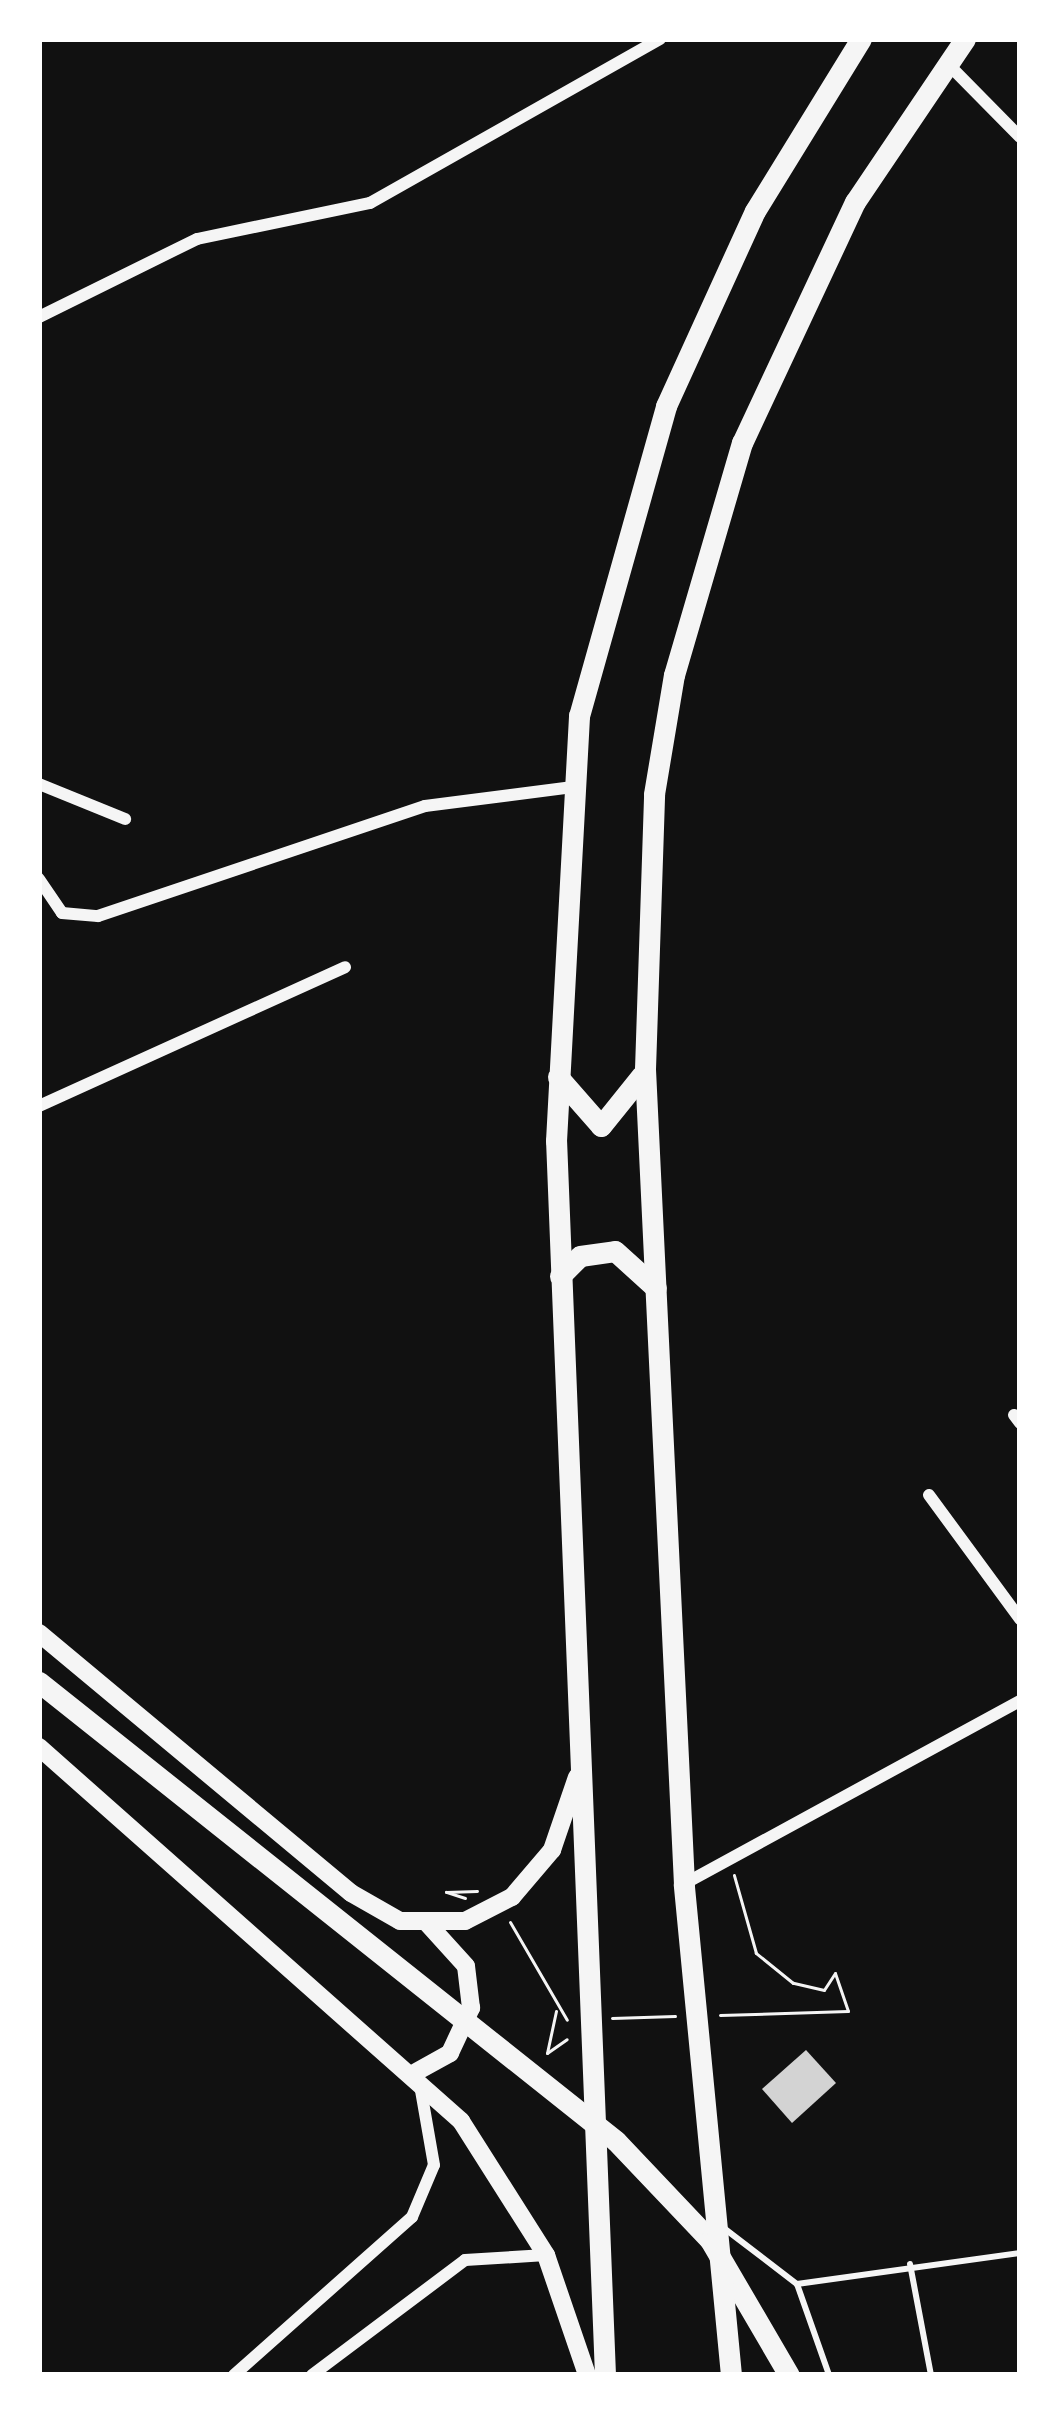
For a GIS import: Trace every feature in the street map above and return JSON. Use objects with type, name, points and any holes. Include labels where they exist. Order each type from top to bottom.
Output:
[{"type":"highway","points":[[605,2375],[560,1276],[558,1076],[573,787],[602,611],[666,406],[755,211],[861,39]]},
{"type":"highway","points":[[731,2375],[684,1884],[645,1069],[654,794],[704,557],[793,320],[965,39]]},
{"type":"highway","points":[[558,1076],[601,1126],[645,1069]]},
{"type":"highway","points":[[560,1276],[580,1256],[615,1251],[656,1288]]},
{"type":"highway","points":[[39,1633],[382,1914],[427,1923],[475,1918],[527,1883],[578,1777]]},
{"type":"highway","points":[[39,1682],[616,2141],[710,2240],[789,2375]]},
{"type":"highway","points":[[39,1747],[416,2072],[461,2121],[546,2255],[587,2375]]},
{"type":"highway","points":[[416,2072],[457,2046],[471,2008],[466,1966],[427,1923]]},
{"type":"street","points":[[39,317],[197,239],[370,203],[660,39]]},
{"type":"street","points":[[947,63],[1020,137]]},
{"type":"street","points":[[39,784],[124,819]]},
{"type":"street","points":[[39,880],[62,913],[98,916],[425,806],[573,787]]},
{"type":"street","points":[[39,1106],[345,967]]},
{"type":"street","points":[[929,1495],[1020,1619]]},
{"type":"street","points":[[684,1884],[1020,1701]]},
{"type":"street","points":[[234,2375],[419,2205],[434,2135],[416,2072]]},
{"type":"street","points":[[312,2375],[465,2260],[546,2255]]},
{"type":"lane","points":[[713,2222],[797,2284],[829,2375]]},
{"type":"lane","points":[[797,2284],[910,2264],[1020,2253]]},
{"type":"lane","points":[[910,2264],[931,2375]]},
{"type":"path","points":[[705,2015],[848,2011],[835,1972],[824,1990],[808,1986],[756,1954],[730,1859]]},
{"type":"path","points":[[471,1898],[446,1892],[494,1891]]},
{"type":"path","points":[[504,1911],[556,2011],[548,2053],[553,2038]]},
{"type":"path","points":[[556,2011],[585,2019]]},
{"type":"path","points":[[609,2018],[681,2016]]},
{"type":"building","points":[[806,2050],[836,2083],[792,2123],[762,2089]]}]
